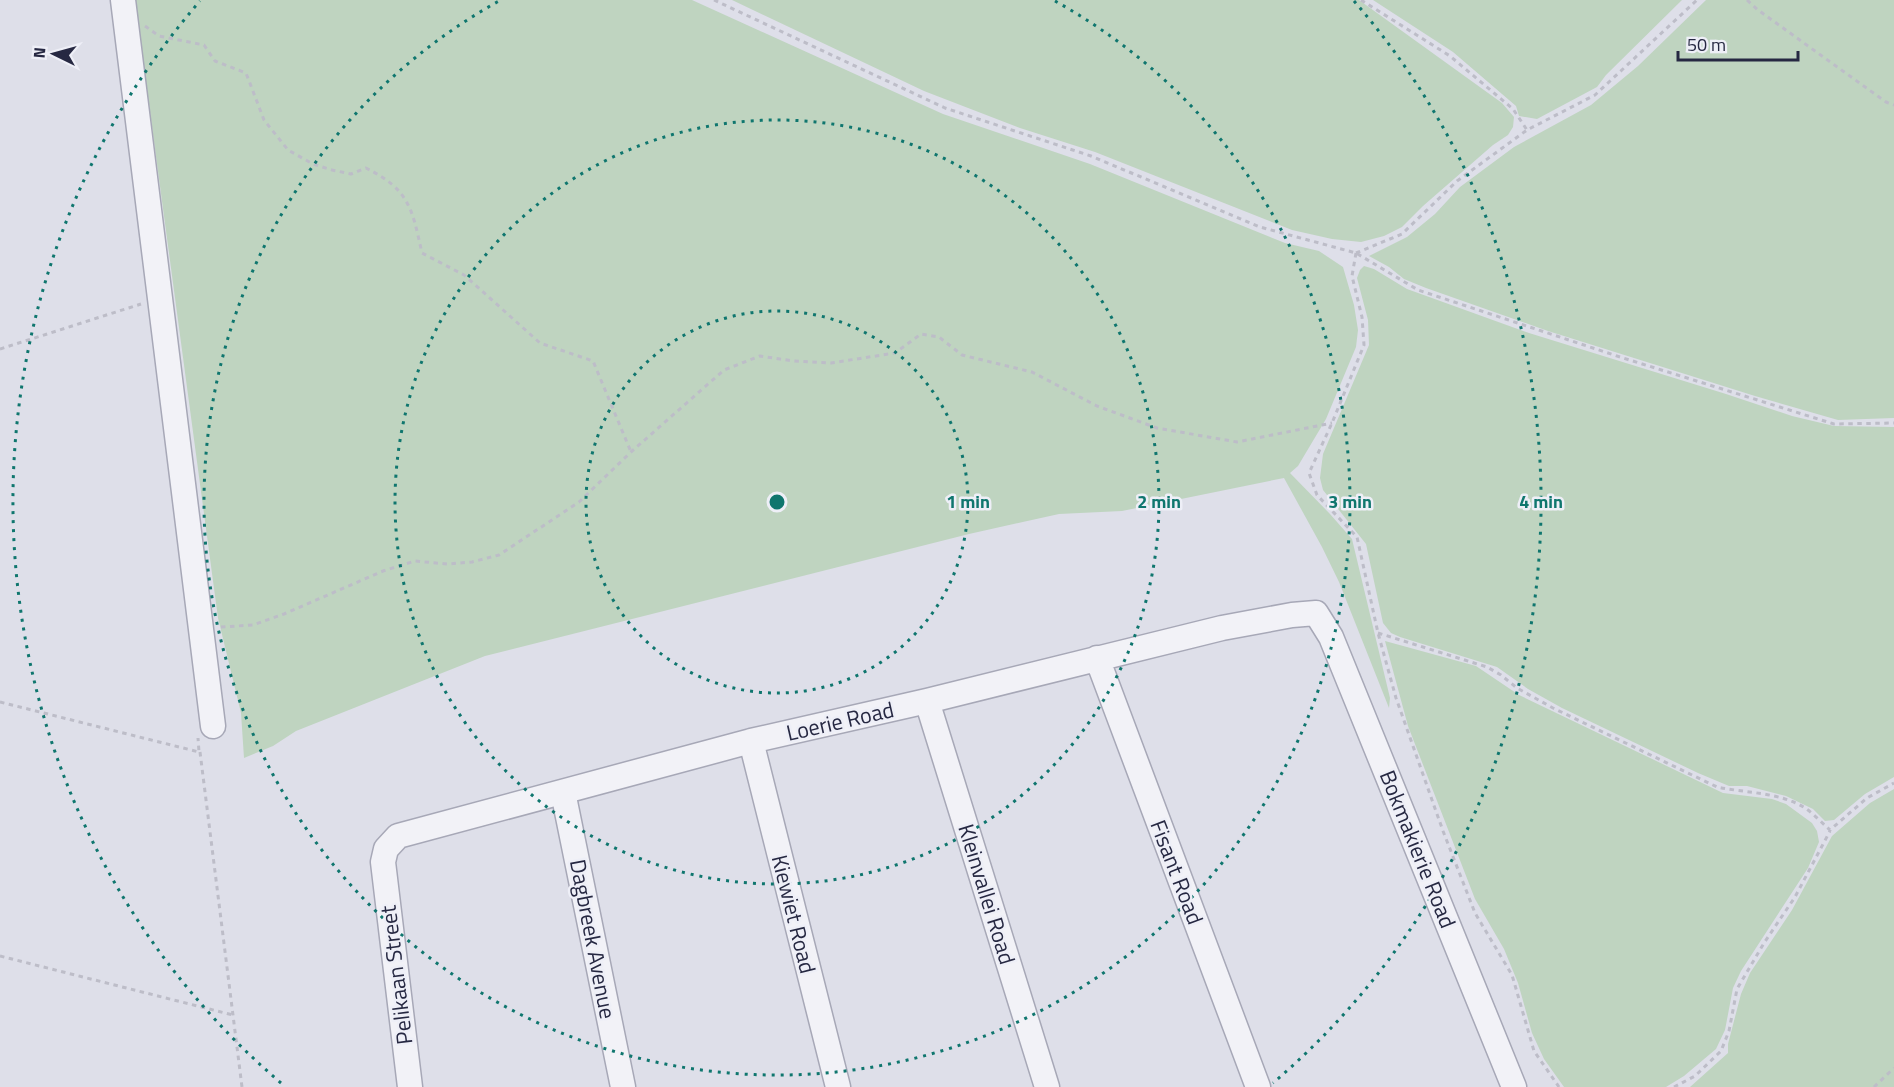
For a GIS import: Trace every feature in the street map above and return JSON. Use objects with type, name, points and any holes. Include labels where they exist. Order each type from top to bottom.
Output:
[{"type":"street","points":[[124,5],[201,626],[205,728]]},
{"type":"street","name":"Loerie Road","points":[[383,862],[386,849],[398,836],[751,741],[927,701],[1222,627],[1316,613]]},
{"type":"street","name":"Bokmakierie Road","points":[[1316,613],[1332,637],[1514,1087]]},
{"type":"street","name":"Fisant Road","points":[[1097,658],[1258,1087]]},
{"type":"street","name":"Kleinvallei Road","points":[[927,701],[1047,1087]]},
{"type":"street","name":"Kiewiet Road","points":[[751,741],[838,1087]]},
{"type":"street","name":"Dagbreek Avenue","points":[[563,792],[623,1087]]},
{"type":"street","name":"Pelikaan Street","points":[[383,862],[410,1087]]},
{"type":"path","points":[[714,0],[945,108],[1091,156],[1260,226],[1356,253],[1418,290],[1834,424],[1894,423]]},
{"type":"path","points":[[1361,0],[1450,56],[1513,109],[1527,130]]},
{"type":"path","points":[[1356,253],[1402,234],[1457,181],[1527,130],[1595,95],[1697,0]]},
{"type":"path","points":[[1747,0],[1886,102],[1894,105]]},
{"type":"path","points":[[124,5],[159,36],[204,45],[215,61],[246,73],[264,120],[288,150],[313,164],[332,170],[351,174],[366,168],[383,176],[406,198],[415,220],[422,253],[465,275],[540,343],[592,361],[631,452]]},
{"type":"path","points":[[1356,253],[1352,276],[1362,317],[1364,345],[1309,472],[1317,495],[1357,537],[1395,698],[1475,913],[1512,975],[1534,1051],[1559,1087]]},
{"type":"path","points":[[0,348],[142,304]]},
{"type":"path","points":[[201,626],[253,625],[383,571],[415,561],[472,562],[499,555],[579,502],[631,452],[724,370],[760,356],[831,363],[895,353],[921,334],[939,337],[962,355],[1032,372],[1097,406],[1157,428],[1237,442],[1332,423]]},
{"type":"path","points":[[1378,633],[1487,667],[1516,688],[1544,703],[1717,787],[1740,792],[1763,793],[1786,799],[1805,808],[1830,830]]},
{"type":"path","points":[[0,702],[200,752]]},
{"type":"path","points":[[205,728],[200,752],[242,1087]]},
{"type":"path","points":[[1674,1087],[1695,1076],[1720,1051],[1729,1031],[1737,989],[1764,942],[1795,897],[1830,830],[1867,798],[1894,783]]},
{"type":"path","points":[[0,956],[232,1015]]},
{"type":"path","points":[[1874,1087],[1894,1068]]},
{"type":"green space","points":[[135,0],[692,0],[943,114],[1090,164],[1285,243],[1319,251],[1343,267],[1354,305],[1358,330],[1356,347],[1326,419],[1298,466],[1290,473],[1352,539],[1390,698],[1389,708],[1339,582],[1284,478],[1122,511],[1059,514],[969,534],[485,656],[296,731],[273,746],[244,758],[241,713],[218,618]]},
{"type":"green space","points":[[732,0],[1359,0],[1502,103],[1514,117],[1513,127],[1508,135],[1493,145],[1402,227],[1384,236],[1361,242],[1332,239],[1292,230],[1095,152],[1020,128],[924,91]]},
{"type":"green space","points":[[1373,0],[1682,0],[1606,75],[1597,87],[1537,119],[1519,116],[1516,106],[1453,52]]},
{"type":"green space","points":[[1706,0],[1894,0],[1894,418],[1838,420],[1755,396],[1548,331],[1426,288],[1404,279],[1369,256],[1407,237],[1435,214],[1460,187],[1514,147],[1591,105],[1638,66]]},
{"type":"green space","points":[[1364,266],[1374,269],[1407,289],[1529,333],[1792,416],[1834,426],[1894,427],[1894,777],[1865,794],[1834,820],[1825,821],[1813,809],[1786,796],[1747,786],[1729,786],[1698,773],[1562,708],[1528,689],[1497,667],[1391,633],[1383,623],[1366,544],[1323,490],[1320,478],[1323,454],[1369,345],[1368,320],[1357,278]]},
{"type":"green space","points":[[1385,641],[1476,666],[1519,695],[1723,793],[1772,799],[1786,804],[1812,823],[1817,831],[1819,842],[1808,868],[1741,971],[1733,988],[1725,1030],[1716,1049],[1684,1076],[1666,1087],[1564,1087],[1544,1059],[1532,1033],[1518,983],[1504,949],[1475,899],[1408,726]]},
{"type":"green space","points":[[1894,789],[1894,1087],[1690,1087],[1728,1053],[1728,1044],[1741,994],[1750,973],[1792,910],[1832,836],[1870,803]]}]
